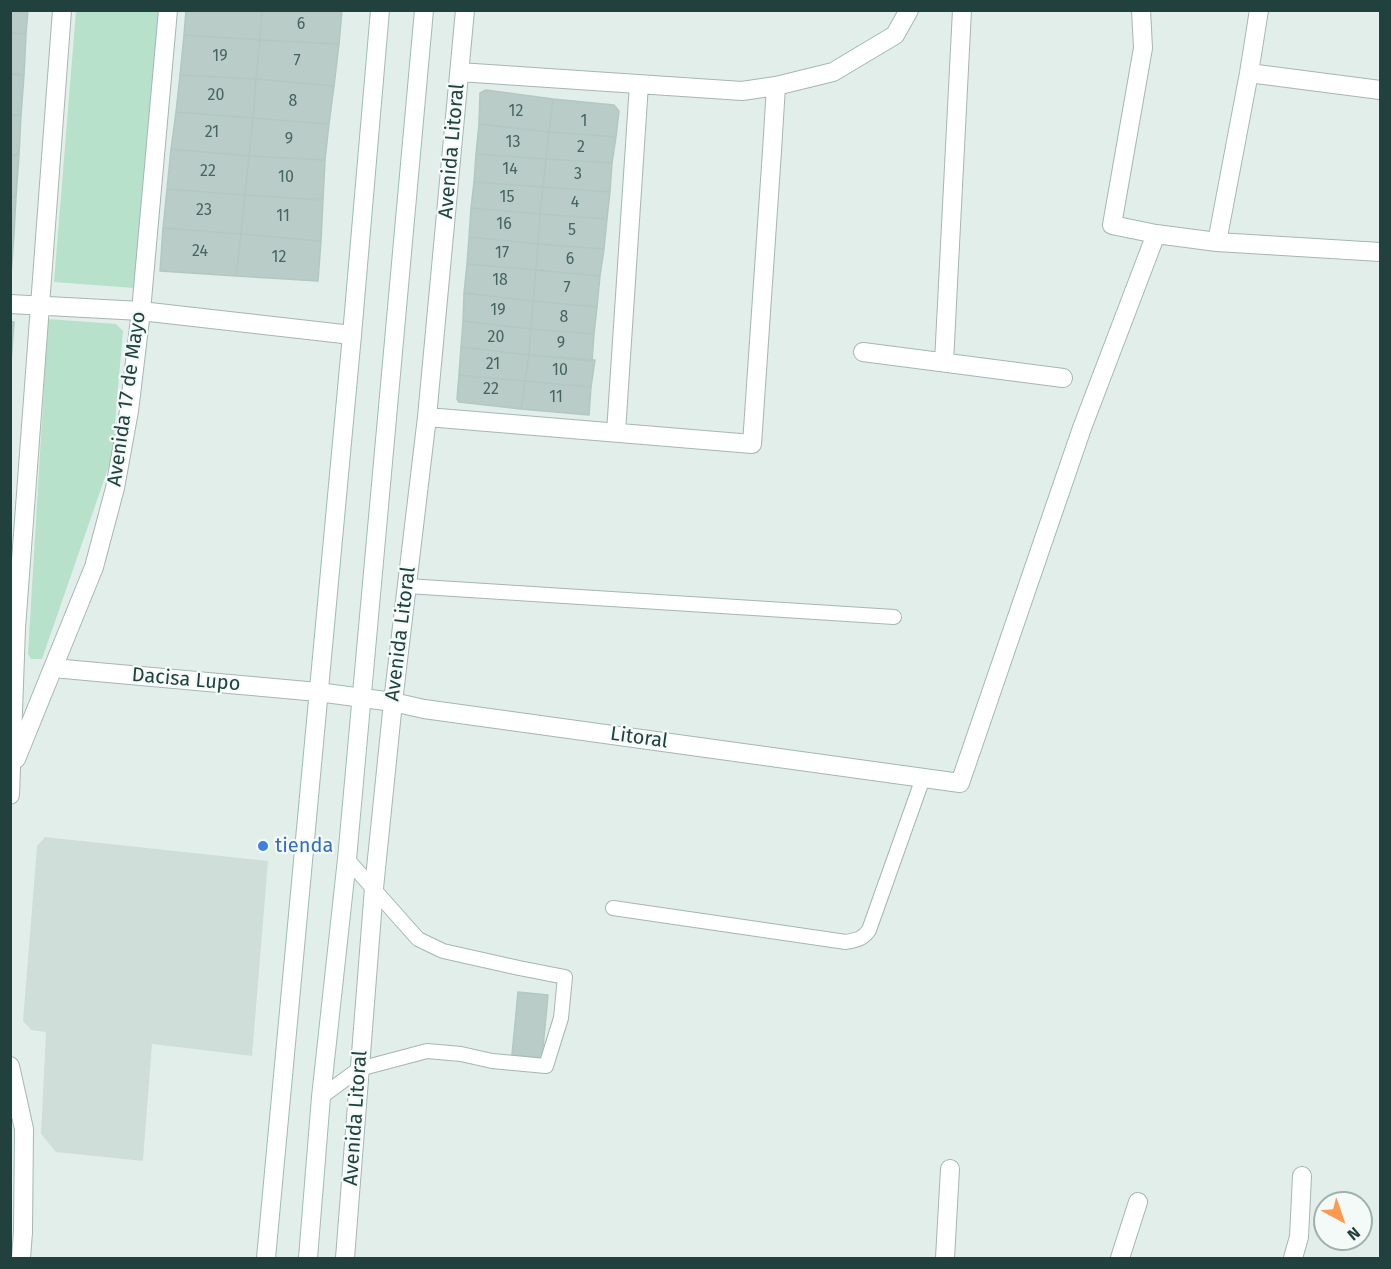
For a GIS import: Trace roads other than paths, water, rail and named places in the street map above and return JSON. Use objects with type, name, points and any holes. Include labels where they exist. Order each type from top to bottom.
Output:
[{"type":"street","name":"Avenida 17 de Mayo","points":[[10,795],[16,628],[62,10]]},
{"type":"street","name":"Avenida 17 de Mayo","points":[[12,770],[94,567],[115,488],[129,411],[141,311],[168,10]]},
{"type":"street","points":[[266,1258],[380,10]]},
{"type":"street","name":"Avenida Litoral","points":[[308,1258],[321,1097],[347,859],[424,10]]},
{"type":"street","name":"Avenida Litoral","points":[[345,1258],[374,888],[393,702],[427,417],[465,10]]},
{"type":"street","points":[[459,72],[742,92],[833,72],[895,35],[909,10]]},
{"type":"street","points":[[944,362],[962,10]]},
{"type":"street","points":[[1141,10],[1143,48],[1113,225],[1156,234],[1217,242],[1380,252]]},
{"type":"street","points":[[1217,242],[1259,10]]},
{"type":"street","points":[[1249,73],[1380,90]]},
{"type":"street","points":[[616,432],[639,84]]},
{"type":"street","points":[[427,417],[752,444],[776,86]]},
{"type":"street","name":"Litoral","points":[[318,692],[393,702],[424,709],[960,783],[1082,428],[1156,234]]},
{"type":"street","points":[[10,304],[141,311],[352,335]]},
{"type":"street","points":[[863,352],[1063,378]]},
{"type":"street","name":"Dacisa Lupo","points":[[53,668],[318,692]]},
{"type":"street","points":[[12,1078],[24,1129],[21,1258]]},
{"type":"street","points":[[945,1258],[951,1170]]},
{"type":"street","points":[[1293,1258],[1299,1237],[1302,1176]]},
{"type":"street","points":[[1120,1258],[1138,1202]]},
{"type":"lane","points":[[407,586],[894,617]]},
{"type":"lane","points":[[613,908],[846,942],[858,940],[869,930],[922,778]]},
{"type":"lane","points":[[321,1097],[359,1069],[427,1051],[546,1066],[561,1018],[565,976],[443,951],[418,939],[347,859]]},
{"type":"place","name":"tienda","points":[[263,846]]}]
